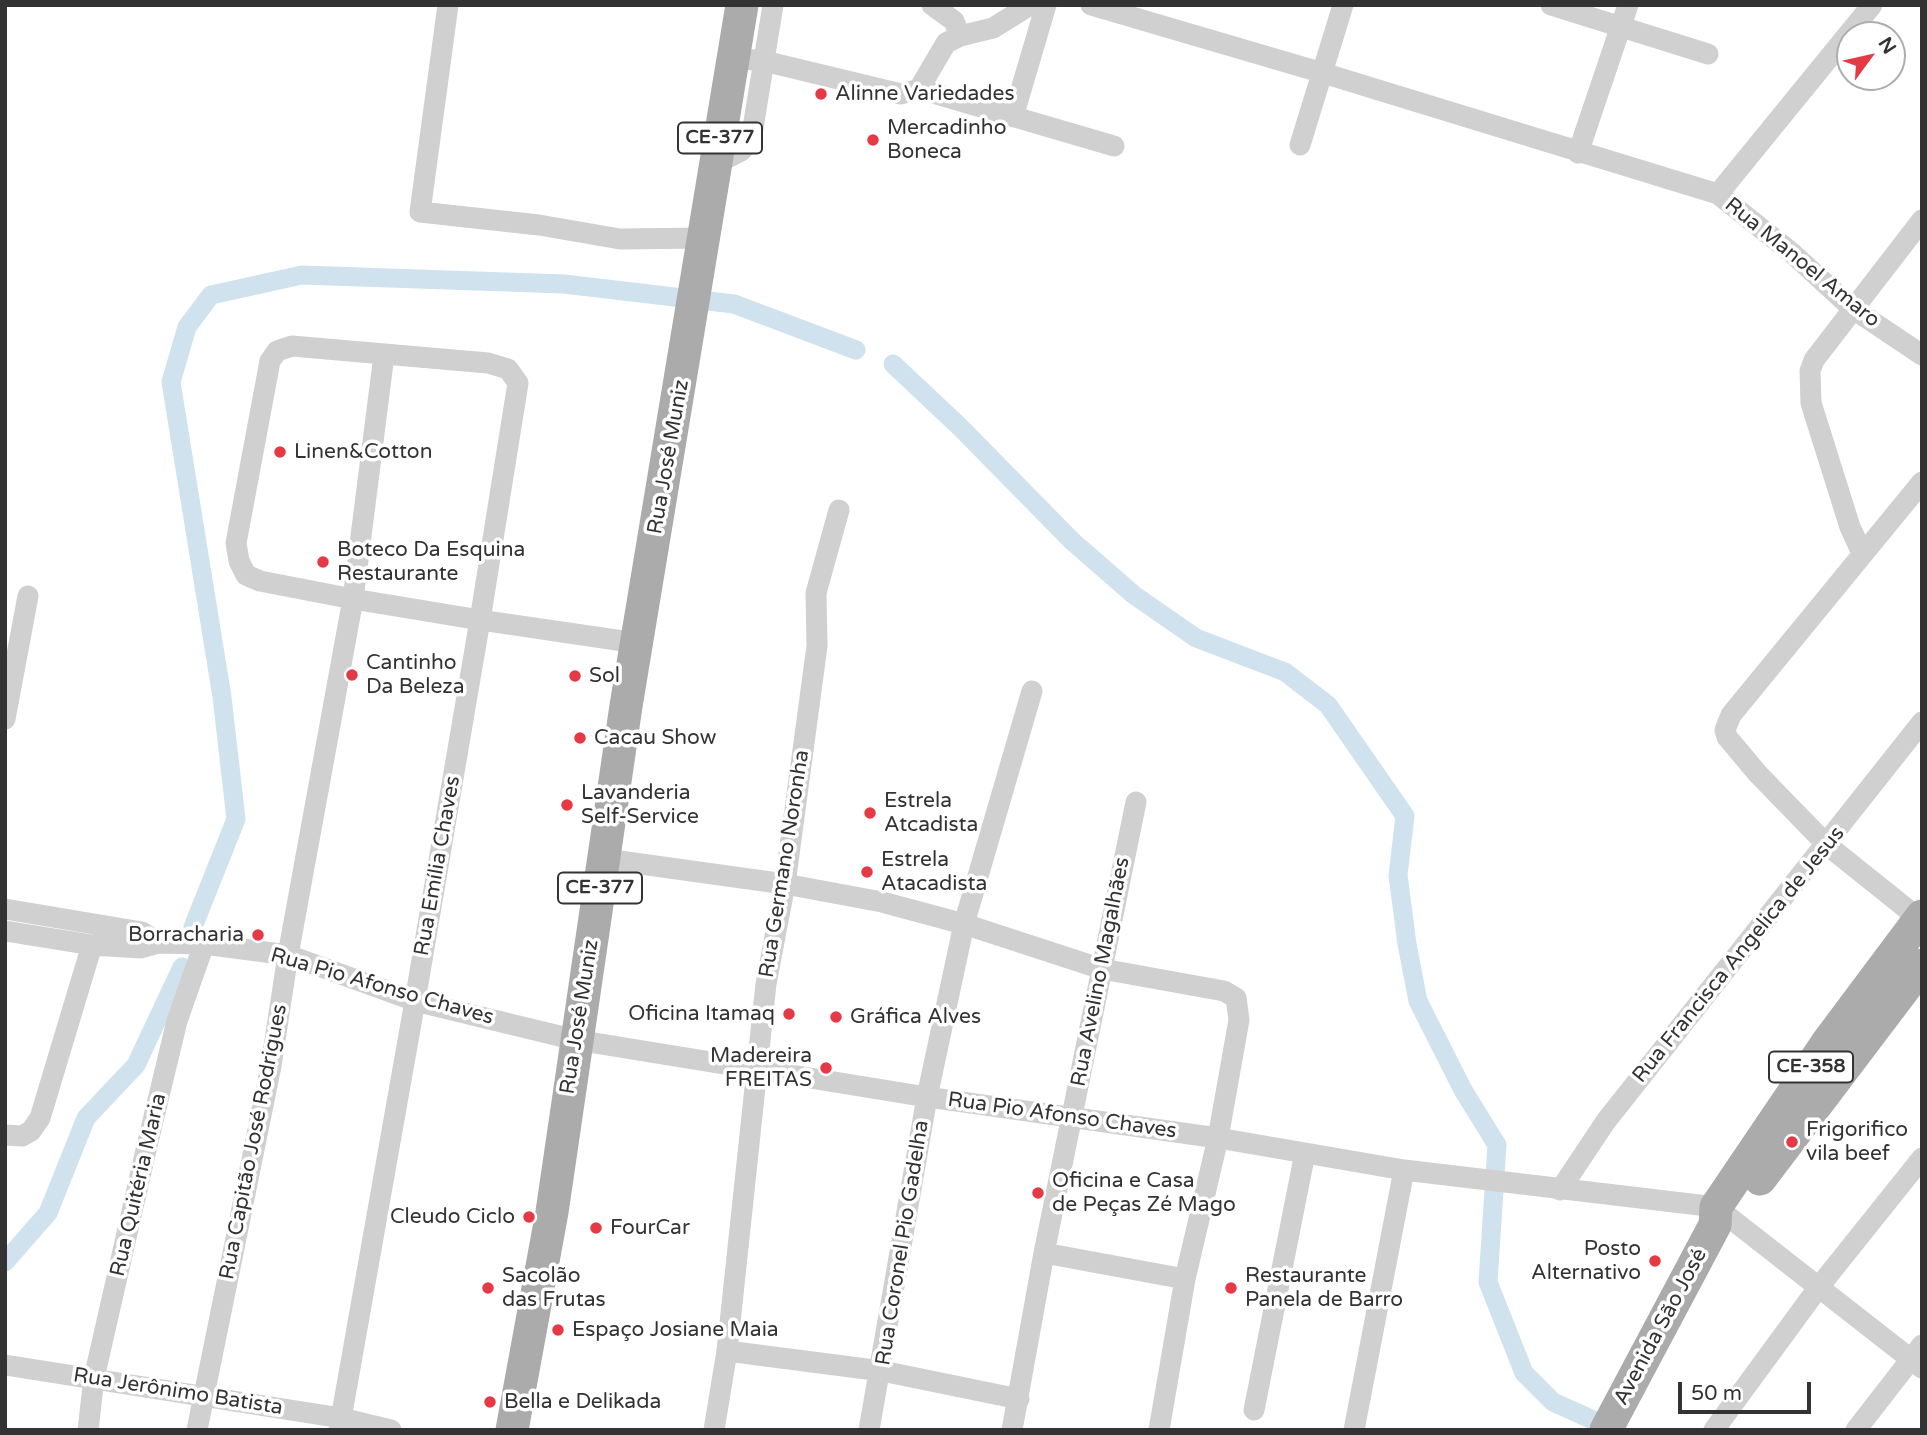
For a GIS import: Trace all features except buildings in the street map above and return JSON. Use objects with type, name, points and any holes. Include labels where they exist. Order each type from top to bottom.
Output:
[{"type":"main road","name":"CE-377","points":[[703,238],[716,164],[749,59],[742,5]]},
{"type":"main road","name":"Rua José Muniz","points":[[512,1430],[552,1212],[637,642],[688,346],[703,238]]},
{"type":"main road","name":"Avenida São José","points":[[1606,1430],[1721,1216],[1827,1043],[1921,919]]},
{"type":"main road","name":"Avenida São José","points":[[1721,1216],[1922,965]]},
{"type":"street","points":[[448,5],[420,212],[539,225],[620,239],[703,238]]},
{"type":"street","points":[[774,5],[749,59],[901,93],[919,89],[1114,146]]},
{"type":"street","points":[[932,5],[954,21],[960,36]]},
{"type":"street","points":[[919,89],[946,43],[960,36],[993,28],[1030,5]]},
{"type":"street","points":[[1013,117],[1046,5]]},
{"type":"street","points":[[1091,5],[1718,194],[1872,5]]},
{"type":"street","points":[[1300,145],[1343,5]]},
{"type":"street","points":[[1551,5],[1708,54]]},
{"type":"street","points":[[1578,152],[1628,5]]},
{"type":"street","name":"Rua Manoel Amaro","points":[[1718,194],[1792,253],[1852,308],[1922,355]]},
{"type":"street","points":[[1862,553],[1850,527],[1811,404],[1808,384],[1814,360],[1922,220]]},
{"type":"street","points":[[384,355],[292,346],[277,351],[270,361],[236,543],[239,561],[246,575],[260,581],[353,599],[637,642]]},
{"type":"street","name":"Rua Emília Chaves","points":[[340,1424],[480,620],[517,383],[513,374],[501,365],[425,356],[384,355]]},
{"type":"street","name":"Rua Capitão José Rodrigues","points":[[197,1430],[271,1066],[288,955],[353,599],[384,355]]},
{"type":"street","points":[[1921,919],[1827,845],[1727,737],[1725,723],[1922,482]]},
{"type":"street","name":"Rua Germano Noronha","points":[[714,1430],[727,1351],[766,984],[785,884],[817,646],[816,593],[839,510]]},
{"type":"street","points":[[5,719],[28,596]]},
{"type":"street","name":"Rua Coronel Pio Gadelha","points":[[869,1430],[882,1371],[927,1097],[964,924],[1032,691]]},
{"type":"street","name":"Rua Francisca Angelica de Jesus","points":[[1560,1190],[1606,1121],[1922,722]]},
{"type":"street","name":"Rua Avelino Magalhães","points":[[1012,1430],[1044,1253],[1136,802]]},
{"type":"street","points":[[605,859],[785,884],[882,902],[964,924],[1102,970],[1224,991],[1236,998],[1239,1020],[1218,1138],[1185,1279],[1159,1430]]},
{"type":"street","name":"Rua Pio Afonso Chaves","points":[[5,909],[142,932],[159,943]]},
{"type":"street","name":"Rua Pio Afonso Chaves","points":[[5,931],[92,944],[141,948],[159,943],[204,944],[288,955],[415,1001],[576,1040],[927,1097],[1072,1115],[1404,1170],[1560,1190],[1721,1216]]},
{"type":"street","points":[[5,1135],[22,1136],[31,1131],[40,1118],[92,944]]},
{"type":"street","name":"Rua Quitéria Maria","points":[[88,1430],[94,1378],[177,1021],[204,944]]},
{"type":"street","points":[[1254,1410],[1305,1153]]},
{"type":"street","points":[[1714,1430],[1818,1288],[1922,1158]]},
{"type":"street","points":[[1354,1430],[1404,1170]]},
{"type":"street","points":[[1721,1216],[1918,1357],[1856,1430]]},
{"type":"street","points":[[1044,1253],[1185,1279]]},
{"type":"street","points":[[727,1351],[882,1371],[1019,1399]]},
{"type":"street","name":"Rua Jerônimo Batista","points":[[5,1365],[94,1378],[340,1424],[391,1430]]},
{"type":"waterway","points":[[193,927],[236,819],[222,697],[171,382],[187,327],[211,295],[302,275],[564,284],[734,304],[856,350]]},
{"type":"waterway","points":[[893,364],[961,428],[1072,541],[1134,595],[1196,638],[1285,672],[1328,705],[1405,816],[1398,875],[1418,1001],[1463,1090],[1497,1145],[1488,1282],[1524,1373],[1553,1402],[1593,1420]]},
{"type":"waterway","points":[[5,1262],[48,1213],[86,1118],[136,1065],[182,967]]},
{"type":"place","name":"Alinne Variedades","points":[[821,94]]},
{"type":"place","name":"Mercadinho Boneca","points":[[873,140]]},
{"type":"place","name":"Linen&Cotton","points":[[280,452]]},
{"type":"place","name":"Boteco Da Esquina Restaurante","points":[[323,562]]},
{"type":"place","name":"Cantinho Da Beleza","points":[[352,675]]},
{"type":"place","name":"Sol","points":[[575,676]]},
{"type":"place","name":"Cacau Show","points":[[580,738]]},
{"type":"place","name":"Lavanderia Self-Service","points":[[567,805]]},
{"type":"place","name":"Estrela Atcadista","points":[[870,813]]},
{"type":"place","name":"Estrela Atacadista","points":[[867,872]]},
{"type":"place","name":"Borracharia","points":[[258,935]]},
{"type":"place","name":"Oficina Itamaq","points":[[789,1014]]},
{"type":"place","name":"Gráfica Alves","points":[[836,1017]]},
{"type":"place","name":"Madereira FREITAS","points":[[826,1068]]},
{"type":"place","name":"Frigorifico vila beef","points":[[1792,1142]]},
{"type":"place","name":"Oficina e Casa de Peças Zé Mago","points":[[1038,1193]]},
{"type":"place","name":"Cleudo Ciclo","points":[[529,1217]]},
{"type":"place","name":"FourCar","points":[[596,1228]]},
{"type":"place","name":"Posto Alternativo","points":[[1655,1261]]},
{"type":"place","name":"Sacolão das Frutas","points":[[488,1288]]},
{"type":"place","name":"Restaurante Panela de Barro","points":[[1231,1288]]},
{"type":"place","name":"Espaço Josiane Maia","points":[[558,1330]]},
{"type":"place","name":"Bella e Delikada","points":[[490,1402]]}]
